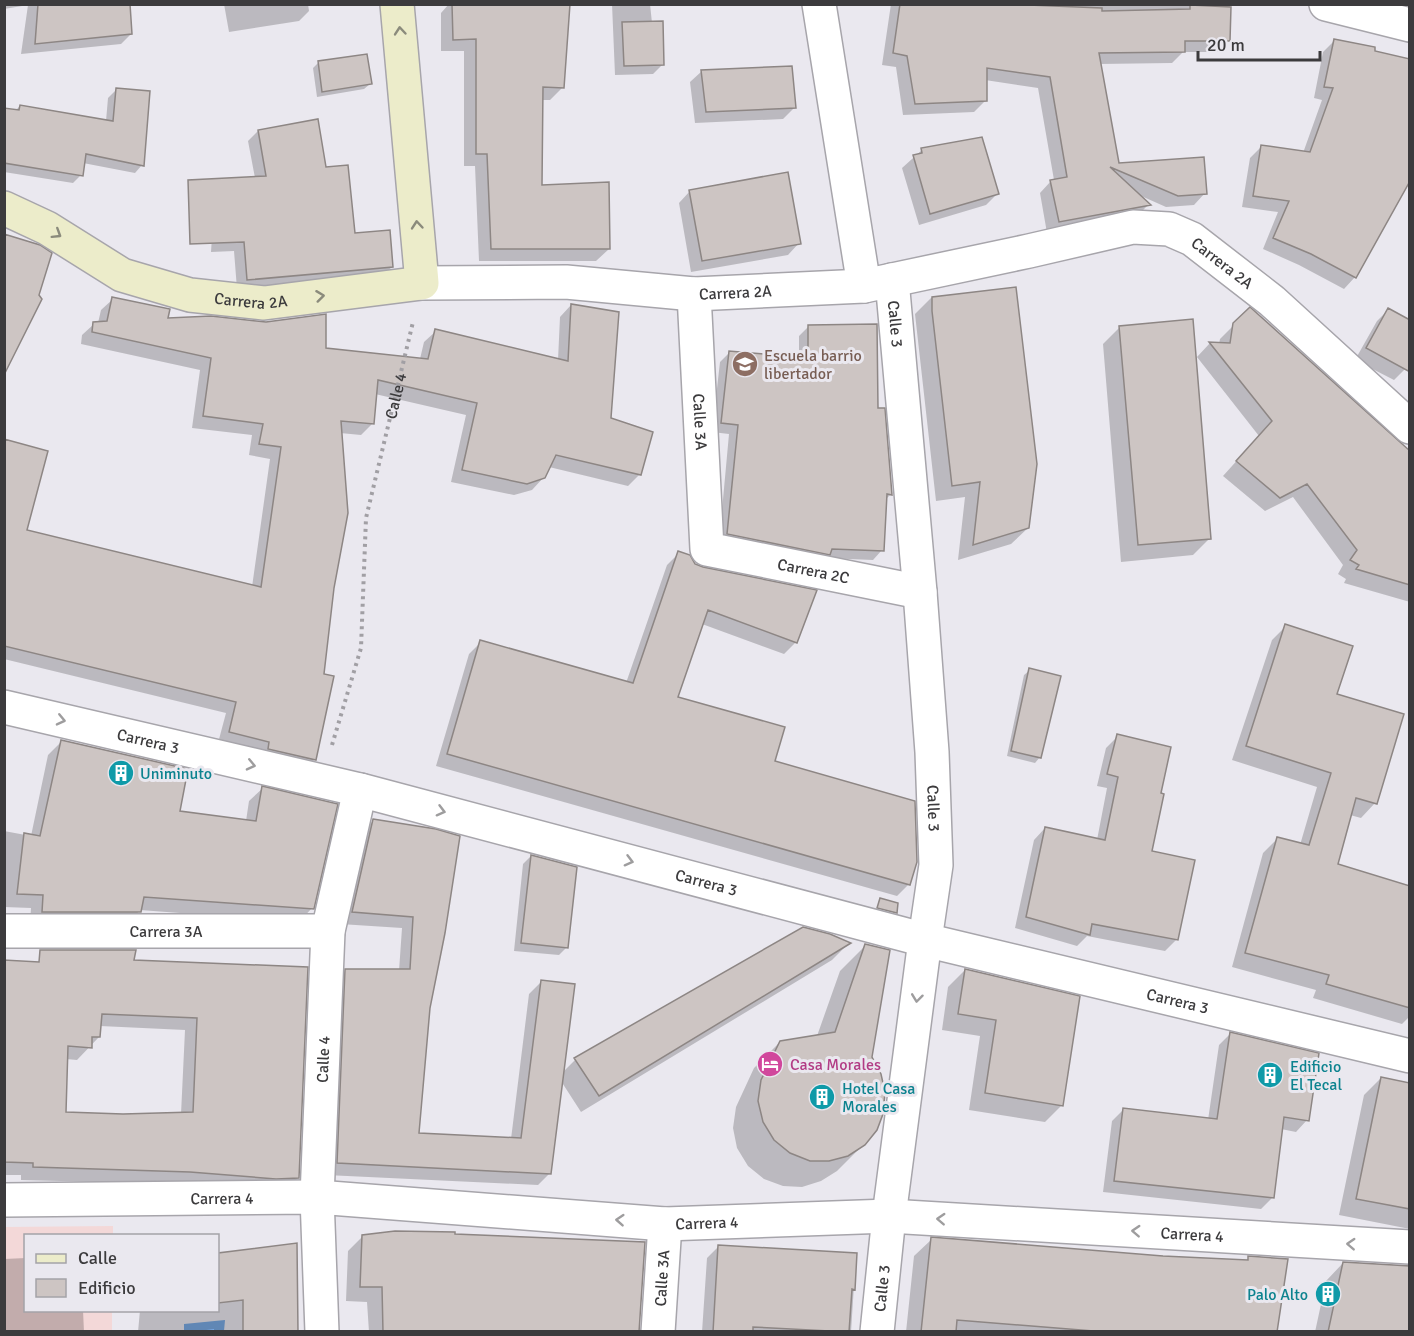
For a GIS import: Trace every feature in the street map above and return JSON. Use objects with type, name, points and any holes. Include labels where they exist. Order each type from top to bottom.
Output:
[{"type":"main road","points":[[397,4],[422,283]]},
{"type":"main road","name":"Carrera 2A","points":[[4,208],[47,228],[122,274],[190,295],[264,303],[422,283]]},
{"type":"street","name":"Calle 3","points":[[819,4],[878,283],[920,592],[932,752],[936,865],[889,1216],[877,1332]]},
{"type":"street","points":[[1326,4],[1410,25]]},
{"type":"street","name":"Carrera 2A","points":[[422,283],[567,282],[694,294],[878,283],[1133,227],[1169,229],[1192,239],[1272,301],[1410,427]]},
{"type":"street","name":"Calle 3A","points":[[694,294],[707,549]]},
{"type":"street","name":"Carrera 2C","points":[[707,549],[920,592]]},
{"type":"street","name":"Carrera 3","points":[[4,707],[360,790],[925,940],[1410,1056]]},
{"type":"street","name":"Calle 4","points":[[322,1332],[316,1197],[328,931],[360,790]]},
{"type":"street","name":"Carrera 3A","points":[[4,931],[328,931]]},
{"type":"street","name":"Carrera 4","points":[[4,1200],[316,1197],[665,1224],[889,1216],[1410,1247]]},
{"type":"street","name":"Calle 3A","points":[[658,1332],[665,1224]]},
{"type":"path","name":"Calle 4","points":[[321,781],[362,648],[366,518],[422,283]]},
{"type":"shaded area","points":[[113,1226],[113,1234],[24,1234],[24,1312],[112,1312],[112,1331],[5,1331],[5,1227]]},
{"type":"water","points":[[225,1320],[224,1331],[184,1331],[184,1324]]},
{"type":"building","points":[[38,4],[130,4],[132,34],[35,44]]},
{"type":"building","points":[[452,4],[570,4],[564,88],[543,87],[542,185],[609,182],[610,249],[491,249],[487,154],[476,154],[476,39],[453,40]]},
{"type":"building","points":[[900,4],[1001,4],[1102,8],[1102,11],[1190,9],[1190,5],[1231,7],[1230,41],[1185,41],[1185,52],[1099,53],[1119,163],[1204,157],[1207,194],[1178,196],[1110,167],[1151,205],[1059,222],[1050,180],[1067,177],[1050,77],[987,68],[987,101],[915,104],[907,56],[893,53]]},
{"type":"building","points":[[663,21],[664,65],[624,66],[622,22]]},
{"type":"building","points":[[1334,39],[1375,47],[1375,51],[1410,59],[1410,181],[1356,278],[1311,254],[1273,238],[1289,201],[1253,196],[1261,145],[1310,152],[1333,88],[1324,87]]},
{"type":"building","points":[[367,54],[372,84],[322,92],[318,61]]},
{"type":"building","points":[[792,66],[796,108],[706,112],[701,70]]},
{"type":"building","points":[[116,88],[150,91],[144,166],[86,154],[83,176],[4,163],[4,108],[19,110],[20,105],[113,121]]},
{"type":"building","points":[[318,119],[326,167],[348,165],[355,233],[390,230],[393,267],[247,280],[244,242],[190,244],[188,180],[266,176],[258,130]]},
{"type":"building","points":[[982,137],[999,194],[930,214],[913,155],[922,153],[921,148]]},
{"type":"building","points":[[788,172],[801,244],[702,261],[689,190]]},
{"type":"building","points":[[4,234],[40,245],[52,253],[39,295],[42,299],[4,375]]},
{"type":"building","points":[[1016,287],[1037,464],[1029,528],[973,545],[980,482],[952,486],[932,297]]},
{"type":"building","points":[[112,297],[170,309],[168,318],[211,316],[266,322],[326,314],[326,348],[428,359],[435,329],[568,361],[571,304],[619,312],[611,418],[653,432],[641,475],[556,455],[545,478],[527,484],[462,470],[477,403],[378,380],[374,424],[341,421],[348,513],[334,588],[324,674],[334,676],[316,760],[268,749],[269,742],[229,732],[236,702],[4,646],[4,439],[48,451],[27,530],[261,587],[281,447],[259,444],[263,424],[203,416],[211,358],[92,332],[93,322],[107,321]]},
{"type":"building","points":[[1250,307],[1410,451],[1410,585],[1356,569],[1359,565],[1350,560],[1357,550],[1307,484],[1280,498],[1236,461],[1272,421],[1209,342],[1230,343],[1233,323]]},
{"type":"building","points":[[1388,308],[1410,320],[1410,372],[1366,348]]},
{"type":"building","points":[[1193,319],[1211,539],[1138,545],[1119,326]]},
{"type":"building","points":[[877,324],[878,408],[885,408],[892,495],[887,494],[884,551],[832,549],[830,555],[727,534],[738,425],[721,423],[729,351],[808,358],[808,325]]},
{"type":"building","points":[[678,551],[690,555],[695,564],[703,567],[817,590],[797,643],[708,610],[678,697],[785,727],[775,761],[915,801],[917,862],[910,885],[447,754],[480,640],[633,683]]},
{"type":"building","points":[[1285,624],[1353,646],[1337,694],[1404,714],[1377,804],[1356,798],[1338,864],[1410,886],[1410,1008],[1326,984],[1329,975],[1245,953],[1277,837],[1309,845],[1331,773],[1246,746]]},
{"type":"building","points":[[1029,668],[1061,676],[1041,758],[1011,751]]},
{"type":"building","points":[[1117,734],[1171,747],[1152,851],[1195,860],[1178,940],[1092,924],[1090,935],[1026,917],[1045,827],[1105,840],[1118,777],[1107,774]]},
{"type":"building","points":[[61,740],[188,769],[180,811],[256,821],[262,786],[338,804],[314,909],[144,897],[141,912],[42,912],[43,895],[17,894],[24,833],[40,836]]},
{"type":"building","points":[[373,819],[436,829],[460,836],[445,933],[430,1008],[419,1133],[521,1138],[541,980],[575,984],[551,1174],[337,1163],[345,969],[410,969],[413,917],[352,912]]},
{"type":"building","points":[[531,855],[577,867],[568,948],[521,943]]},
{"type":"building","points":[[880,898],[898,903],[897,913],[877,908]]},
{"type":"building","points":[[803,927],[830,934],[851,943],[599,1096],[574,1058]]},
{"type":"building","name":"Hotel Casa Morales","points":[[865,944],[890,950],[872,1057],[881,1074],[885,1092],[883,1114],[877,1130],[865,1145],[848,1156],[829,1161],[810,1161],[790,1153],[774,1140],[763,1122],[758,1101],[761,1080],[780,1041],[835,1032]]},
{"type":"building","points":[[40,950],[136,950],[134,960],[308,967],[299,1178],[276,1179],[190,1172],[33,1167],[33,1163],[4,1162],[4,960],[39,962]],"holes":[[[102,1014],[197,1018],[193,1112],[123,1114],[66,1112],[68,1046],[92,1048],[92,1037],[100,1037]]]},
{"type":"building","points":[[965,969],[1080,996],[1063,1106],[985,1093],[996,1020],[958,1014]]},
{"type":"building","points":[[1230,1032],[1319,1053],[1309,1121],[1284,1117],[1274,1198],[1114,1181],[1123,1108],[1217,1119]]},
{"type":"building","points":[[1381,1077],[1410,1083],[1410,1209],[1356,1199]]},
{"type":"building","points":[[395,1231],[645,1242],[639,1332],[383,1332],[382,1287],[360,1287],[362,1235]]},
{"type":"building","points":[[931,1237],[1163,1256],[1248,1260],[1248,1256],[1288,1259],[1277,1332],[1106,1332],[957,1320],[956,1332],[921,1332]]},
{"type":"building","points":[[297,1243],[298,1332],[243,1332],[243,1300],[219,1303],[219,1253]]},
{"type":"building","points":[[718,1245],[857,1253],[849,1332],[753,1327],[753,1332],[713,1332]]},
{"type":"building","points":[[1343,1262],[1410,1266],[1410,1332],[1328,1332]]},
{"type":"place","name":"Escuela barrio libertador","points":[[745,364]]},
{"type":"place","name":"Uniminuto","points":[[121,773]]},
{"type":"place","name":"Casa Morales","points":[[770,1064]]},
{"type":"place","name":"Edificio El Tecal","points":[[1270,1075]]},
{"type":"place","name":"Hotel Casa Morales","points":[[822,1097]]},
{"type":"place","name":"Palo Alto","points":[[1328,1294]]}]
